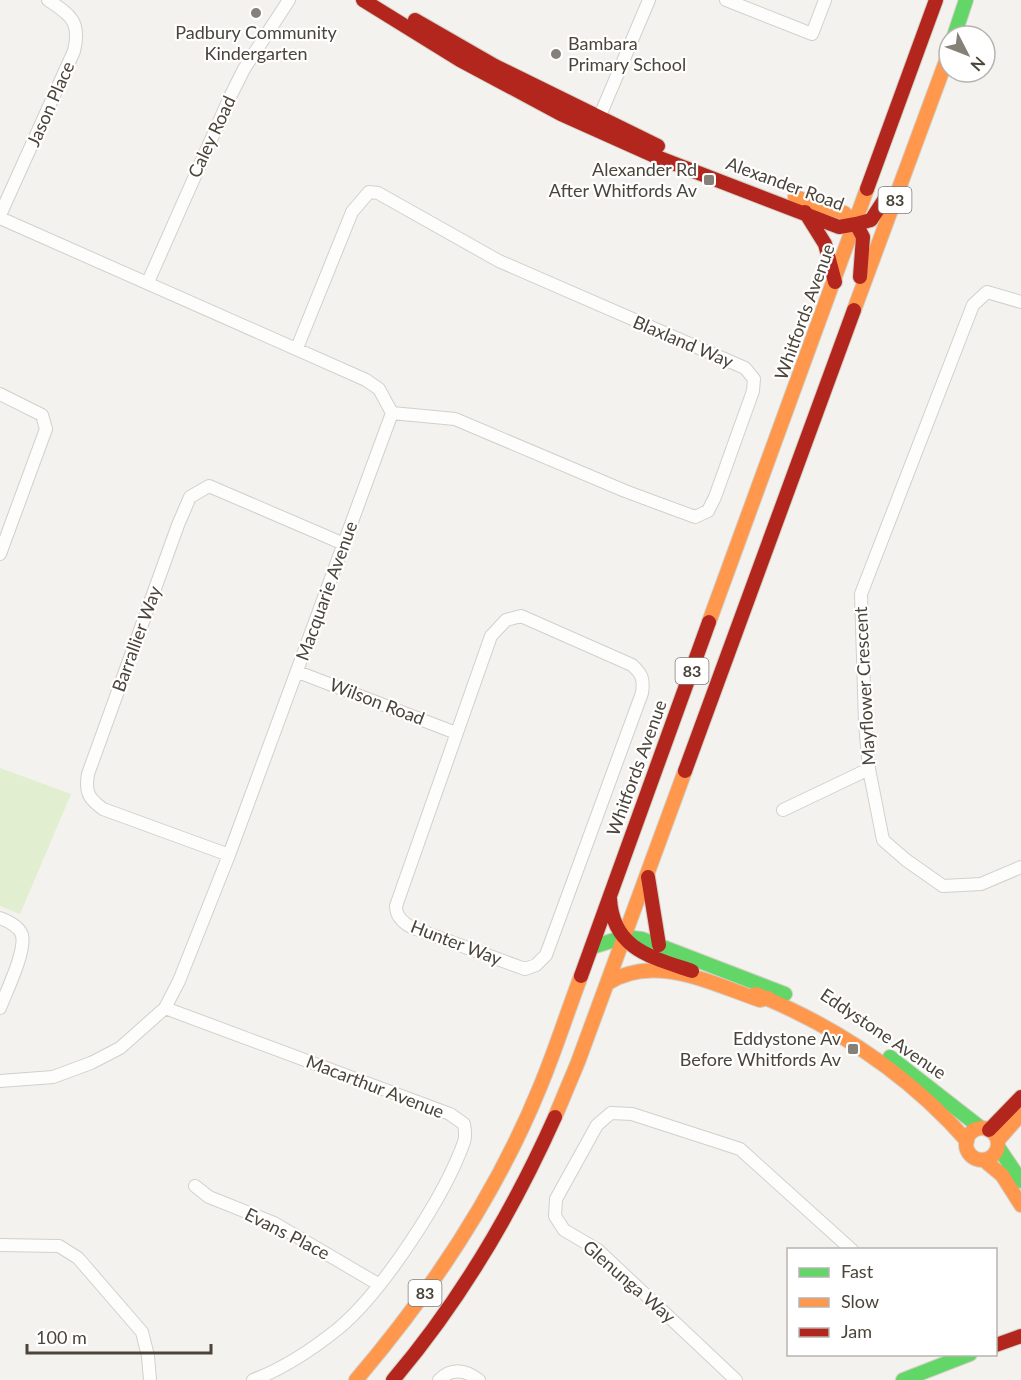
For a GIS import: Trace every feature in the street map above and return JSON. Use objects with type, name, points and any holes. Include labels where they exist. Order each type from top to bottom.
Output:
[{"type":"main road","name":"Alexander Road","points":[[363,0],[439,49],[596,123],[689,159],[844,213],[856,224]]},
{"type":"main road","name":"Alexander Road","points":[[384,0],[470,53],[596,123],[631,146],[839,226],[856,224]]},
{"type":"main road","name":"Whitfords Avenue","points":[[356,1380],[414,1309],[478,1212],[540,1088],[936,0]]},
{"type":"main road","points":[[958,24],[966,0]]},
{"type":"main road","name":"83","points":[[393,1380],[418,1350],[465,1284],[513,1206],[546,1138],[608,983],[939,84]]},
{"type":"main road","points":[[858,300],[863,237],[856,224],[871,220],[879,212],[933,101]]},
{"type":"main road","points":[[805,212],[825,244],[835,282]]},
{"type":"main road","points":[[647,872],[655,936],[659,945]]},
{"type":"main road","points":[[610,892],[609,910],[614,927],[623,938]]},
{"type":"main road","name":"Eddystone Avenue","points":[[623,938],[638,951],[768,998],[821,1024],[867,1053],[938,1110],[967,1141]]},
{"type":"main road","name":"Eddystone Avenue","points":[[592,946],[623,938],[642,939],[766,985],[827,1016],[916,1076],[992,1136],[1021,1181]]},
{"type":"main road","points":[[608,983],[624,973],[657,971],[677,974],[760,1000],[768,998]]},
{"type":"main road","points":[[984,1160],[994,1156],[992,1136],[1021,1097]]},
{"type":"main road","points":[[1021,1114],[992,1136],[970,1133],[967,1141],[969,1154],[974,1158],[984,1160],[1002,1175],[1021,1204]]},
{"type":"main road","points":[[997,1345],[1021,1335]]},
{"type":"main road","points":[[903,1380],[940,1360],[960,1356]]},
{"type":"street","name":"Jason Place","points":[[0,217],[74,51],[78,35],[76,24],[64,11],[48,0]]},
{"type":"street","name":"Caley Road","points":[[148,282],[244,69],[289,0]]},
{"type":"street","points":[[596,123],[649,0]]},
{"type":"street","points":[[726,0],[812,33],[825,0]]},
{"type":"street","name":"Blaxland Way","points":[[297,348],[352,212],[369,192],[378,193],[499,261],[745,368],[754,379],[753,391],[715,497],[708,511],[696,517],[625,491],[455,419],[392,413]]},
{"type":"street","points":[[0,217],[366,380],[379,389],[392,413]]},
{"type":"street","name":"Mayflower Crescent","points":[[1021,302],[987,292],[972,305],[861,594],[869,769],[884,840],[906,860],[943,886],[981,884],[1021,867]]},
{"type":"street","points":[[0,394],[42,415],[46,429],[0,554]]},
{"type":"street","name":"Macquarie Avenue","points":[[0,1081],[53,1077],[91,1063],[120,1048],[165,1008],[179,981],[229,855],[392,413]]},
{"type":"street","name":"Barrallier Way","points":[[229,855],[103,809],[91,800],[86,792],[88,774],[178,525],[190,496],[209,486],[344,544]]},
{"type":"street","name":"Hunter Way","points":[[521,616],[632,665],[640,672],[644,681],[642,693],[546,955],[536,965],[525,969],[404,924],[396,913],[396,906],[456,733],[491,636],[506,620],[521,616]]},
{"type":"street","name":"Wilson Road","points":[[298,672],[456,733]]},
{"type":"street","points":[[783,810],[869,769]]},
{"type":"street","points":[[0,918],[15,926],[22,935],[22,949],[0,1008]]},
{"type":"street","name":"Macarthur Avenue","points":[[165,1008],[450,1114],[464,1124],[465,1140],[438,1195],[378,1284],[340,1327],[283,1367],[253,1380]]},
{"type":"street","name":"Glenunga Way","points":[[736,1380],[598,1250],[564,1230],[555,1216],[556,1199],[597,1125],[611,1113],[632,1114],[740,1149],[850,1248]]},
{"type":"street","name":"Evans Place","points":[[195,1186],[208,1197],[274,1223],[378,1284]]},
{"type":"street","points":[[0,1245],[59,1246],[78,1258],[142,1332],[148,1356],[150,1380]]},
{"type":"street","points":[[439,1380],[451,1371],[460,1371],[479,1380]]},
{"type":"green space","points":[[0,768],[71,794],[20,914],[0,906]]},
{"type":"traffic: fast","points":[[958,24],[966,0]]},
{"type":"traffic: fast","points":[[592,947],[624,937],[642,939],[785,994]]},
{"type":"traffic: fast","points":[[890,1057],[981,1128]]},
{"type":"traffic: fast","points":[[998,1147],[1021,1181]]},
{"type":"traffic: fast","points":[[903,1380],[965,1356]]},
{"type":"traffic: slow","points":[[854,310],[938,84]]},
{"type":"traffic: slow","points":[[709,622],[867,189]]},
{"type":"traffic: slow","points":[[795,197],[844,213],[856,224]]},
{"type":"traffic: slow","points":[[555,1117],[578,1062],[685,771]]},
{"type":"traffic: slow","points":[[608,983],[626,974],[664,971],[684,974],[760,1000],[768,998]]},
{"type":"traffic: slow","points":[[356,1380],[384,1347],[436,1277],[482,1204],[523,1127],[551,1060],[581,976]]},
{"type":"traffic: slow","points":[[756,994],[815,1022],[870,1055],[921,1095],[967,1141]]},
{"type":"traffic: slow","points":[[998,1140],[1021,1114]]},
{"type":"traffic: slow","points":[[982,1128],[993,1133],[998,1144],[993,1155],[982,1160],[971,1155],[966,1144],[971,1133],[982,1128]]},
{"type":"traffic: slow","points":[[984,1160],[1002,1175],[1021,1205]]},
{"type":"traffic: jam","points":[[363,0],[460,60],[561,114],[657,157],[839,227],[856,224]]},
{"type":"traffic: jam","points":[[867,189],[936,0]]},
{"type":"traffic: jam","points":[[415,20],[495,66],[658,146]]},
{"type":"traffic: jam","points":[[856,224],[871,220],[888,194]]},
{"type":"traffic: jam","points":[[805,212],[825,244],[835,282]]},
{"type":"traffic: jam","points":[[856,224],[863,237],[860,277]]},
{"type":"traffic: jam","points":[[685,771],[854,310]]},
{"type":"traffic: jam","points":[[581,976],[709,622]]},
{"type":"traffic: jam","points":[[648,877],[659,945]]},
{"type":"traffic: jam","points":[[610,899],[618,929],[626,940],[649,955],[692,971]]},
{"type":"traffic: jam","points":[[989,1130],[1021,1097]]},
{"type":"traffic: jam","points":[[393,1380],[418,1350],[463,1287],[503,1221],[555,1117]]},
{"type":"traffic: jam","points":[[997,1345],[1021,1336]]},
{"type":"place","name":"Padbury Community Kindergarten","points":[[256,13]]},
{"type":"place","name":"Bambara Primary School","points":[[556,54]]},
{"type":"place","name":"Alexander Rd After Whitfords Av","points":[[709,180]]},
{"type":"place","name":"Eddystone Av Before Whitfords Av","points":[[853,1049]]}]
